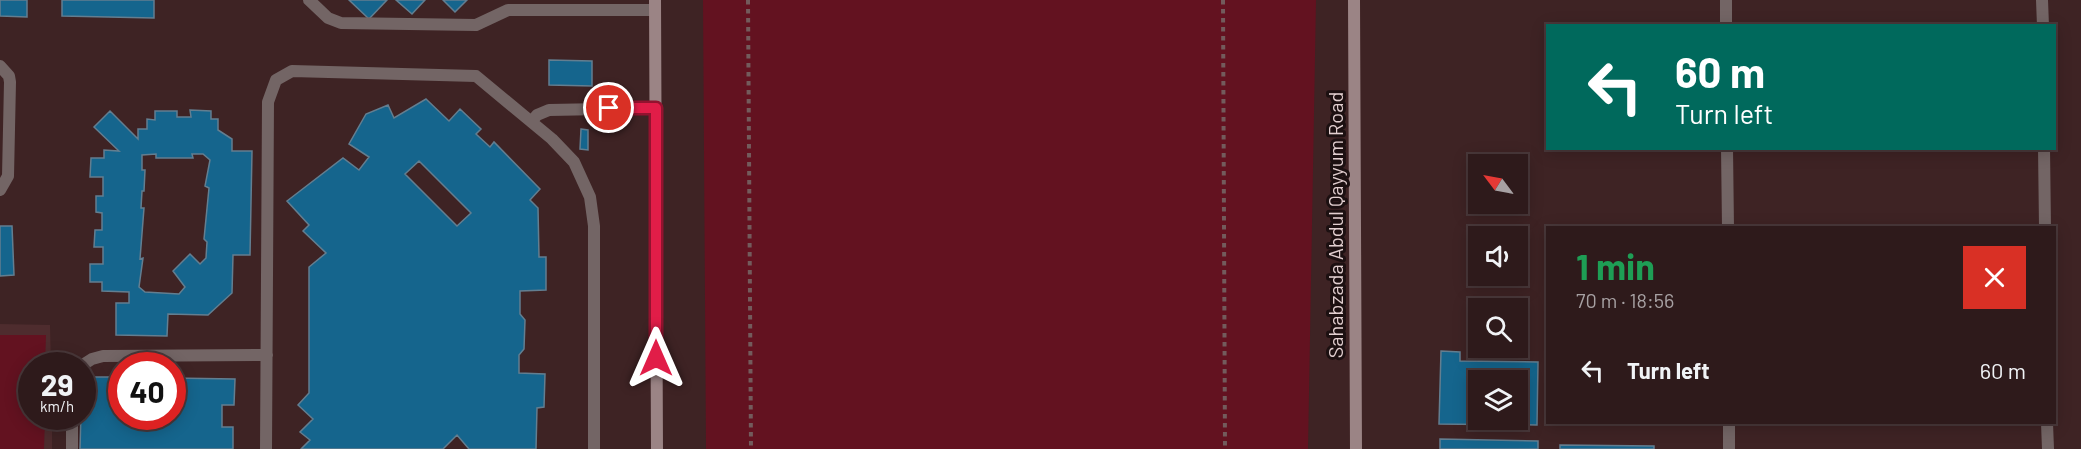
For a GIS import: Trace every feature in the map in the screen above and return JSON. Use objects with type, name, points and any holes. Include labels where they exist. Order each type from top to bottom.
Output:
[{"type":"street","points":[[309,0],[328,18],[341,23],[476,24],[505,5],[655,5],[657,449]]},
{"type":"street","name":"Sahabzada Abdul Qayyum Road","points":[[1354,0],[1356,449]]},
{"type":"street","points":[[1726,0],[1726,24]]},
{"type":"street","points":[[2042,0],[2043,24]]},
{"type":"street","points":[[0,66],[9,76],[10,82],[8,176],[0,190]]},
{"type":"street","points":[[266,449],[268,102],[271,90],[283,74],[291,71],[466,74],[484,81],[574,162],[590,197],[594,226],[594,449]]},
{"type":"street","points":[[532,122],[537,115],[562,109],[656,108]]},
{"type":"street","points":[[1727,150],[1728,226]]},
{"type":"street","points":[[2044,150],[2045,226]]},
{"type":"street","points":[[96,358],[267,355]]},
{"type":"street","points":[[1729,424],[1730,449]]},
{"type":"street","points":[[2047,424],[2048,449]]},
{"type":"street","points":[[72,430],[72,449]]},
{"type":"path","points":[[748,0],[751,449]]},
{"type":"path","points":[[1224,0],[1225,449]]},
{"type":"shaded area","points":[[703,0],[1316,0],[1308,449],[706,449]]},
{"type":"shaded area","points":[[0,324],[50,325],[51,352],[18,352],[18,430],[52,430],[52,449],[0,449]]},
{"type":"shaded area","points":[[0,335],[46,335],[45,352],[18,352],[18,430],[45,430],[44,449],[0,449]]},
{"type":"building","points":[[0,0],[27,0],[27,17],[0,16]]},
{"type":"building","points":[[62,0],[154,0],[154,18],[62,16]]},
{"type":"building","points":[[349,0],[387,0],[369,19]]},
{"type":"building","points":[[396,0],[425,0],[412,14]]},
{"type":"building","points":[[443,0],[467,0],[455,12]]},
{"type":"building","points":[[549,60],[592,61],[592,86],[549,85]]},
{"type":"building","points":[[426,99],[449,121],[460,109],[481,129],[476,134],[490,147],[494,142],[540,189],[530,200],[538,208],[539,257],[546,257],[546,290],[520,291],[520,314],[525,320],[524,349],[519,355],[519,373],[545,374],[544,407],[537,408],[536,449],[469,449],[457,435],[443,449],[301,449],[310,440],[300,432],[313,419],[298,405],[309,393],[309,267],[326,253],[303,231],[309,225],[287,201],[343,158],[359,170],[369,157],[349,144],[366,114],[388,105],[394,118]],"holes":[[[419,161],[471,213],[457,226],[405,174]]]},
{"type":"building","points":[[190,110],[211,111],[211,119],[218,119],[218,130],[232,139],[232,151],[252,151],[250,255],[233,255],[232,293],[208,315],[168,314],[167,336],[116,335],[116,303],[129,303],[129,292],[102,291],[102,282],[90,282],[90,264],[103,264],[103,247],[94,247],[95,230],[102,230],[102,213],[96,212],[96,196],[103,196],[103,177],[90,177],[91,158],[104,158],[104,150],[119,151],[94,127],[110,111],[138,139],[138,129],[147,129],[147,119],[155,120],[155,111],[177,111],[177,117],[191,117]],"holes":[[[156,154],[156,158],[193,158],[192,154],[203,154],[210,160],[205,186],[209,188],[204,239],[207,242],[206,258],[200,264],[190,254],[173,271],[185,287],[179,294],[145,292],[139,287],[143,258],[140,259],[144,208],[141,208],[145,170],[142,170],[142,155]]]},
{"type":"building","points":[[581,129],[588,130],[588,150],[580,149]]},
{"type":"building","points":[[0,226],[12,226],[14,275],[0,276]]},
{"type":"building","points":[[1441,351],[1460,352],[1460,361],[1538,362],[1537,425],[1528,425],[1528,370],[1468,370],[1468,424],[1439,424]]},
{"type":"building","points":[[96,377],[108,377],[108,430],[186,430],[186,378],[235,379],[234,405],[222,405],[222,427],[233,427],[233,449],[80,449],[81,430],[96,430]]},
{"type":"building","points":[[1440,439],[1538,441],[1538,449],[1440,449]]},
{"type":"building","points":[[1560,445],[1654,446],[1654,449],[1560,449]]},
{"type":"route","points":[[609,108],[656,108],[656,358]]}]
